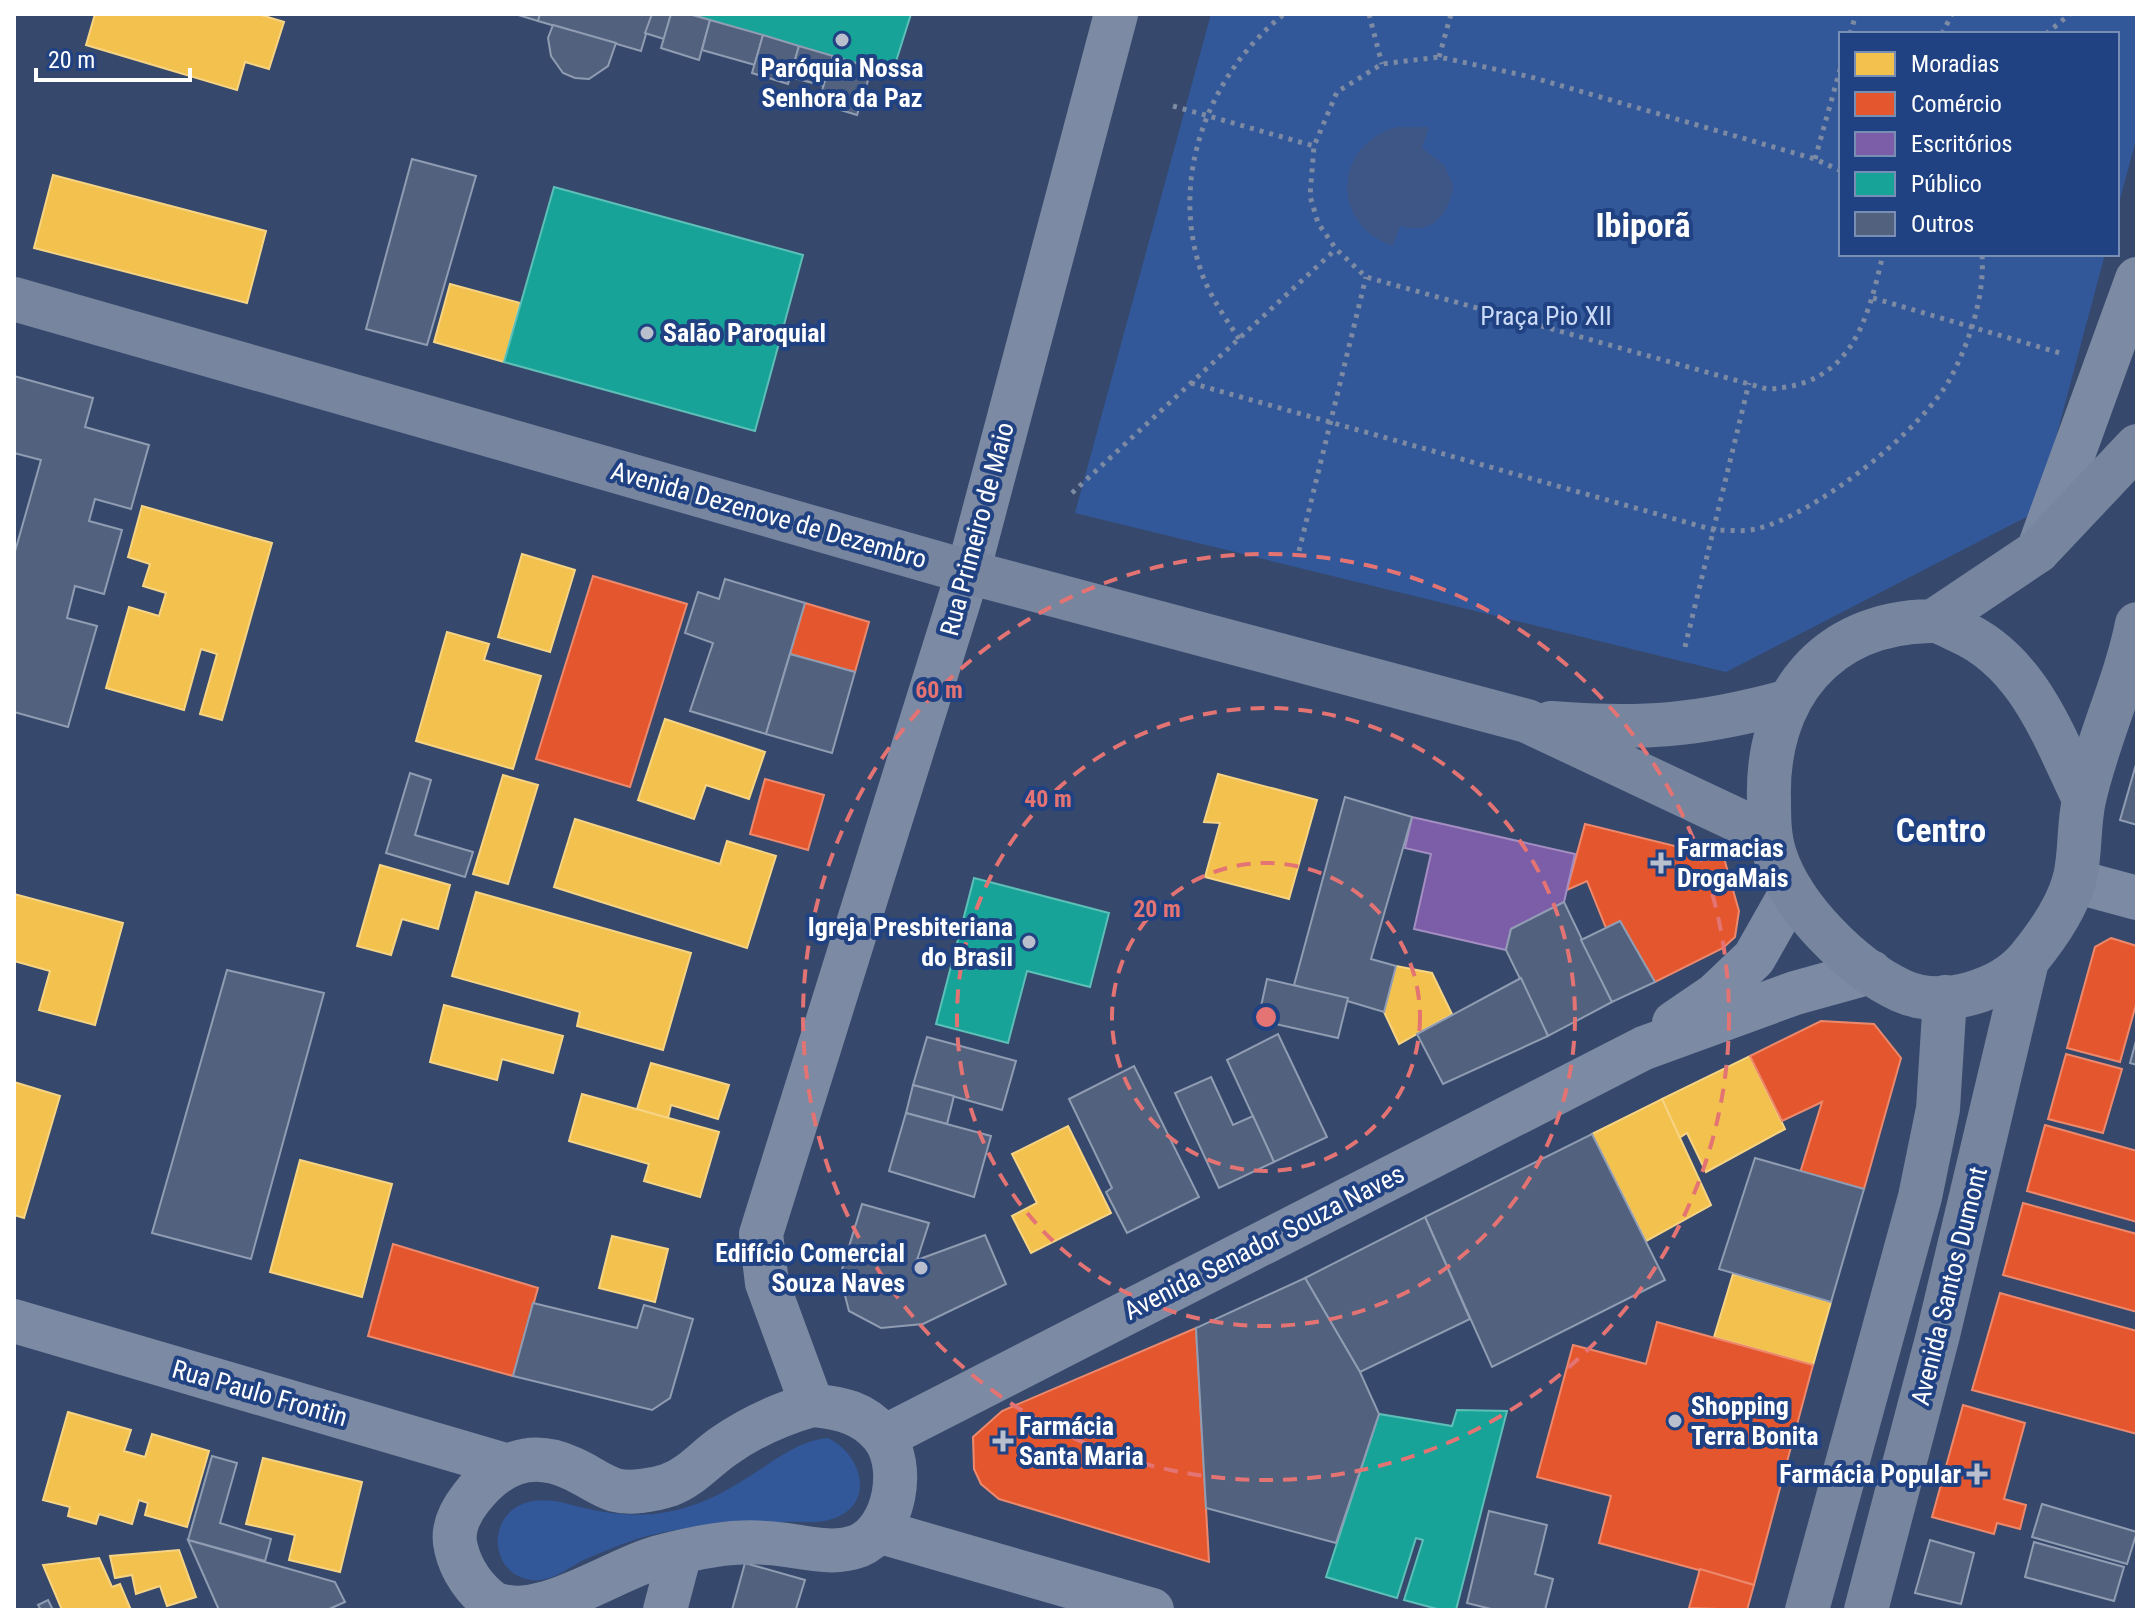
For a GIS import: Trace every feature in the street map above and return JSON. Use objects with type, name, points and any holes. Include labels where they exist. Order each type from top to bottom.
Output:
[{"type":"main road","name":"Avenida Dezenove de Dezembro","points":[[14,299],[968,572],[1527,721],[1769,835]]},
{"type":"main road","points":[[1935,620],[2038,551],[2137,446]]},
{"type":"main road","points":[[2084,799],[2045,715],[2016,672],[1981,640],[1935,620],[1892,623],[1852,638],[1818,663],[1786,702],[1768,768],[1769,835],[1775,858],[1792,891],[1818,928],[1871,972],[1904,992],[1945,997],[1988,989],[2027,961],[2055,923],[2074,881],[2084,799],[2137,624]]},
{"type":"main road","name":"Avenida Dezenove de Dezembro","points":[[1527,721],[1665,727],[1734,716],[1786,702]]},
{"type":"main road","name":"Avenida Santos Dumont","points":[[1866,1610],[1938,1335],[2027,961]]},
{"type":"main road","name":"Avenida Santos Dumont","points":[[1807,1610],[1920,1197],[1938,1109],[1945,997]]},
{"type":"street","name":"Rua Primeiro de Maio","points":[[812,1405],[767,1283],[761,1234],[968,572],[1116,14]]},
{"type":"street","points":[[2038,551],[2137,279]]},
{"type":"street","points":[[2074,881],[2137,898]]},
{"type":"street","points":[[1644,1048],[1715,995],[1754,958],[1792,891]]},
{"type":"street","points":[[1644,1048],[1795,993],[1871,972]]},
{"type":"street","name":"Avenida Senador Souza Naves","points":[[884,1437],[1644,1048]]},
{"type":"street","name":"Rua Paulo Frontin","points":[[14,1321],[505,1465]]},
{"type":"street","points":[[812,1405],[844,1408],[884,1437],[896,1478],[891,1506],[878,1531],[858,1546],[835,1550],[766,1542],[703,1547],[656,1557],[608,1580],[539,1603],[504,1607],[467,1602],[465,1572],[455,1547],[455,1525],[481,1485],[505,1465],[524,1459],[547,1459],[618,1491],[647,1490],[670,1485],[692,1474],[721,1447],[773,1418],[812,1405]]},
{"type":"street","points":[[878,1531],[1152,1610]]},
{"type":"street","points":[[665,1610],[680,1553]]},
{"type":"path","points":[[1239,339],[1200,269],[1192,236],[1188,185],[1191,163],[1207,116],[1234,68],[1284,14]]},
{"type":"path","points":[[1369,14],[1382,64]]},
{"type":"path","points":[[1439,57],[1451,14]]},
{"type":"path","points":[[1943,32],[1952,14]]},
{"type":"path","points":[[2048,32],[2070,14]]},
{"type":"path","points":[[1839,170],[1815,159],[1531,77],[1439,57],[1382,64],[1337,92],[1314,146],[1310,196],[1318,223],[1336,249],[1366,277],[1767,389],[1795,388],[1838,362],[1856,341],[1873,298],[1883,256]]},
{"type":"path","points":[[1815,159],[1839,78]]},
{"type":"path","points":[[1173,106],[1314,146]]},
{"type":"path","points":[[1072,493],[1336,249]]},
{"type":"path","points":[[1191,383],[1714,530],[1754,530],[1786,519],[1868,465],[1928,409],[1951,379],[1972,327],[1982,256]]},
{"type":"path","points":[[1299,551],[1366,277]]},
{"type":"path","points":[[1873,298],[2061,353]]},
{"type":"path","points":[[1685,647],[1749,383]]},
{"type":"green space","name":"Praça Pio XII","points":[[1211,14],[2137,14],[2137,136],[2119,203],[2119,32],[1839,32],[1839,256],[2104,256],[2036,512],[1726,672],[1075,513]]},
{"type":"green space","points":[[828,1438],[850,1456],[860,1480],[855,1503],[832,1519],[720,1525],[647,1536],[621,1544],[555,1576],[540,1580],[515,1574],[504,1562],[498,1547],[499,1531],[506,1516],[520,1505],[540,1500],[639,1515],[682,1509],[724,1491],[806,1443]]},
{"type":"shaded area","points":[[1397,127],[1429,127],[1422,148],[1444,165],[1453,185],[1443,214],[1421,228],[1400,226],[1393,246],[1372,235],[1358,221],[1347,185],[1351,167],[1361,150],[1376,136]]},
{"type":"building: Moradias","points":[[95,14],[258,14],[284,22],[269,69],[245,62],[237,90],[86,45]]},
{"type":"building: Moradias","points":[[53,175],[266,231],[247,303],[34,248]]},
{"type":"building: Moradias","points":[[450,284],[520,303],[504,362],[434,342]]},
{"type":"building: Moradias","points":[[142,506],[272,543],[222,720],[200,714],[217,654],[201,649],[184,710],[106,688],[129,607],[159,616],[166,593],[143,586],[150,564],[128,557]]},
{"type":"building: Moradias","points":[[522,554],[575,570],[550,652],[498,637]]},
{"type":"building: Moradias","points":[[447,632],[489,644],[484,660],[541,676],[513,769],[416,741]]},
{"type":"building: Moradias","points":[[665,719],[765,752],[749,799],[706,785],[694,819],[638,800]]},
{"type":"building: Moradias","points":[[1218,774],[1317,800],[1289,899],[1205,877],[1220,823],[1204,822]]},
{"type":"building: Moradias","points":[[503,775],[538,785],[508,884],[473,874]]},
{"type":"building: Moradias","points":[[575,819],[720,864],[727,841],[776,856],[747,948],[554,887]]},
{"type":"building: Moradias","points":[[380,865],[450,885],[438,929],[402,919],[391,955],[357,946]]},
{"type":"building: Moradias","points":[[476,892],[691,953],[663,1050],[577,1026],[580,1012],[452,976]]},
{"type":"building: Moradias","points":[[14,894],[123,923],[95,1025],[39,1010],[50,971],[14,961]]},
{"type":"building: Moradias","points":[[1396,966],[1432,973],[1452,1014],[1399,1044],[1384,1012]]},
{"type":"building: Moradias","points":[[444,1005],[563,1036],[553,1073],[502,1059],[497,1080],[430,1062]]},
{"type":"building: Moradias","points":[[1750,1056],[1785,1129],[1706,1172],[1687,1133],[1679,1138],[1662,1099]]},
{"type":"building: Moradias","points":[[651,1063],[729,1085],[718,1119],[671,1105],[668,1118],[637,1109]]},
{"type":"building: Moradias","points":[[14,1082],[60,1096],[24,1218],[14,1215]]},
{"type":"building: Moradias","points":[[582,1094],[719,1132],[700,1197],[644,1181],[649,1164],[569,1141]]},
{"type":"building: Moradias","points":[[1662,1099],[1711,1205],[1646,1241],[1592,1134]]},
{"type":"building: Moradias","points":[[1068,1126],[1111,1213],[1031,1253],[1012,1216],[1037,1203],[1012,1154]]},
{"type":"building: Moradias","points":[[300,1160],[392,1184],[362,1297],[270,1272]]},
{"type":"building: Moradias","points":[[612,1236],[668,1249],[655,1302],[599,1288]]},
{"type":"building: Moradias","points":[[1733,1274],[1831,1302],[1813,1365],[1714,1337]]},
{"type":"building: Moradias","points":[[68,1412],[131,1430],[124,1451],[145,1457],[152,1434],[209,1451],[187,1527],[145,1515],[148,1503],[139,1500],[132,1524],[99,1514],[96,1524],[68,1516],[70,1507],[43,1500]]},
{"type":"building: Moradias","points":[[263,1458],[362,1482],[340,1572],[289,1560],[295,1535],[246,1524]]},
{"type":"building: Moradias","points":[[179,1550],[196,1597],[167,1606],[160,1586],[136,1594],[132,1575],[115,1578],[110,1556]]},
{"type":"building: Moradias","points":[[99,1558],[112,1587],[120,1584],[131,1610],[62,1610],[43,1565]]},
{"type":"building: Comércio","points":[[593,576],[687,604],[630,787],[536,759]]},
{"type":"building: Comércio","points":[[805,603],[869,622],[855,672],[790,654]]},
{"type":"building: Comércio","points":[[765,779],[824,795],[808,850],[750,834]]},
{"type":"building: Comércio","points":[[1585,824],[1724,858],[1739,911],[1735,937],[1723,948],[1655,982],[1620,921],[1606,928],[1587,881],[1567,890]]},
{"type":"building: Comércio","points":[[2111,938],[2137,946],[2137,1001],[2120,1062],[2067,1048],[2095,947]]},
{"type":"building: Comércio","points":[[1821,1021],[1874,1024],[1901,1058],[1864,1189],[1800,1173],[1822,1102],[1782,1121],[1750,1056]]},
{"type":"building: Comércio","points":[[2066,1054],[2122,1069],[2103,1133],[2048,1119]]},
{"type":"building: Comércio","points":[[2045,1125],[2137,1151],[2137,1222],[2027,1191]]},
{"type":"building: Comércio","points":[[2023,1203],[2137,1234],[2137,1312],[2003,1275]]},
{"type":"building: Comércio","points":[[393,1244],[538,1288],[513,1376],[368,1336]]},
{"type":"building: Comércio","points":[[2000,1293],[2137,1331],[2137,1434],[1972,1390]]},
{"type":"building: Comércio","name":"Shopping Terra Bonita","points":[[1657,1322],[1813,1365],[1754,1585],[1599,1543],[1611,1496],[1537,1477],[1573,1345],[1646,1364]]},
{"type":"building: Comércio","points":[[1196,1328],[1209,1562],[999,1499],[981,1484],[974,1469],[973,1437],[1002,1411]]},
{"type":"building: Comércio","points":[[1963,1405],[2025,1423],[2004,1499],[2026,1505],[2020,1529],[1997,1523],[1994,1534],[1932,1517]]},
{"type":"building: Comércio","points":[[1700,1569],[1754,1585],[1747,1610],[1689,1608]]},
{"type":"building: Escritórios","points":[[1412,817],[1575,854],[1564,902],[1511,929],[1506,950],[1414,929],[1431,854],[1405,848]]},
{"type":"building: Público","name":"Paróquia Nossa Senhora da Paz","points":[[689,14],[911,14],[892,74]]},
{"type":"building: Público","name":"Salão Paroquial","points":[[554,187],[803,255],[755,431],[504,362]]},
{"type":"building: Público","name":"Igreja Presbiteriana do Brasil","points":[[974,878],[1109,913],[1090,987],[1027,971],[1008,1043],[936,1024]]},
{"type":"building: Público","points":[[1457,1410],[1507,1411],[1456,1610],[1441,1610],[1404,1600],[1423,1540],[1416,1538],[1397,1598],[1326,1577],[1379,1414],[1452,1426]]},
{"type":"building: Outros","points":[[515,14],[540,14],[538,21]]},
{"type":"building: Outros","points":[[540,14],[652,14],[641,51],[538,21]]},
{"type":"building: Outros","points":[[652,14],[671,14],[664,39],[645,33]]},
{"type":"building: Outros","points":[[671,14],[689,14],[710,20],[699,60],[661,48]]},
{"type":"building: Outros","points":[[710,20],[763,35],[755,65],[702,50]]},
{"type":"building: Outros","points":[[553,25],[616,43],[608,66],[589,79],[563,73],[551,56],[548,38]]},
{"type":"building: Outros","points":[[763,35],[799,46],[788,84],[752,73]]},
{"type":"building: Outros","points":[[799,46],[833,56],[824,86],[790,77]]},
{"type":"building: Outros","points":[[833,56],[872,68],[857,115],[818,103]]},
{"type":"building: Outros","points":[[412,159],[476,176],[427,345],[366,329]]},
{"type":"building: Outros","points":[[14,376],[93,398],[85,427],[149,445],[131,509],[95,499],[89,521],[122,530],[104,594],[75,586],[67,618],[97,626],[68,727],[14,712],[14,555],[41,460],[14,453]]},
{"type":"building: Outros","points":[[725,579],[805,603],[766,734],[690,711],[713,643],[685,633],[698,592],[719,599]]},
{"type":"building: Outros","points":[[790,654],[855,672],[832,753],[766,734]]},
{"type":"building: Outros","points":[[2137,761],[2137,825],[2120,820]]},
{"type":"building: Outros","points":[[410,773],[431,780],[415,835],[473,852],[465,877],[386,853]]},
{"type":"building: Outros","points":[[1345,797],[1412,817],[1371,959],[1396,966],[1384,1012],[1294,985]]},
{"type":"building: Outros","points":[[1564,902],[1612,1002],[1548,1036],[1506,950],[1511,929]]},
{"type":"building: Outros","points":[[1620,921],[1655,982],[1612,1002],[1581,940]]},
{"type":"building: Outros","points":[[227,970],[324,993],[251,1259],[152,1233]]},
{"type":"building: Outros","points":[[1521,978],[1548,1036],[1443,1084],[1417,1034]]},
{"type":"building: Outros","points":[[1267,979],[1348,998],[1338,1038],[1258,1020]]},
{"type":"building: Outros","points":[[1278,1034],[1327,1137],[1274,1162],[1227,1060]]},
{"type":"building: Outros","points":[[927,1037],[1016,1061],[1002,1110],[913,1085]]},
{"type":"building: Outros","points":[[2137,1037],[2137,1065],[2130,1063]]},
{"type":"building: Outros","points":[[1134,1066],[1199,1197],[1127,1233],[1106,1192],[1112,1188],[1069,1099]]},
{"type":"building: Outros","points":[[1211,1077],[1233,1125],[1253,1116],[1274,1162],[1219,1188],[1175,1093]]},
{"type":"building: Outros","points":[[913,1085],[954,1096],[947,1124],[906,1113]]},
{"type":"building: Outros","points":[[906,1113],[991,1136],[974,1197],[889,1171]]},
{"type":"building: Outros","points":[[1592,1134],[1665,1280],[1492,1367],[1425,1217]]},
{"type":"building: Outros","points":[[1755,1158],[1864,1189],[1831,1302],[1719,1269]]},
{"type":"building: Outros","name":"Edifício Comercial Souza Naves","points":[[862,1204],[929,1223],[917,1260],[985,1235],[1006,1284],[923,1324],[881,1328],[849,1311],[840,1276]]},
{"type":"building: Outros","points":[[1425,1217],[1470,1319],[1360,1372],[1305,1278]]},
{"type":"building: Outros","points":[[1305,1278],[1360,1372],[1379,1414],[1336,1543],[1206,1508],[1196,1328]]},
{"type":"building: Outros","points":[[533,1303],[637,1328],[644,1305],[693,1319],[670,1398],[652,1410],[513,1376]]},
{"type":"building: Outros","points":[[212,1456],[237,1463],[220,1523],[271,1539],[265,1561],[188,1540]]},
{"type":"building: Outros","points":[[2042,1504],[2137,1532],[2127,1564],[2032,1537]]},
{"type":"building: Outros","points":[[1489,1511],[1547,1525],[1535,1574],[1553,1579],[1545,1610],[1495,1610],[1467,1603]]},
{"type":"building: Outros","points":[[188,1540],[335,1582],[345,1602],[327,1610],[219,1610]]},
{"type":"building: Outros","points":[[1930,1540],[1974,1553],[1961,1604],[1915,1593]]},
{"type":"building: Outros","points":[[2034,1542],[2124,1567],[2114,1601],[2025,1577]]},
{"type":"building: Outros","points":[[745,1563],[805,1580],[796,1609],[801,1610],[732,1610]]},
{"type":"building: Outros","points":[[48,1600],[53,1610],[41,1610],[38,1605]]},
{"type":"place","name":"Paróquia Nossa Senhora da Paz","points":[[842,40]]},
{"type":"place","name":"Salão Paroquial","points":[[647,333]]},
{"type":"place","name":"Farmacias DrogaMais","points":[[1661,863]]},
{"type":"place","name":"Igreja Presbiteriana do Brasil","points":[[1029,942]]},
{"type":"place","name":"Edifício Comercial Souza Naves","points":[[921,1268]]},
{"type":"place","name":"Shopping Terra Bonita","points":[[1675,1421]]},
{"type":"place","name":"Farmácia Santa Maria","points":[[1003,1441]]},
{"type":"place","name":"Farmácia Popular","points":[[1977,1474]]},
{"type":"district","name":"Ibiporã","points":[[1643,225]]},
{"type":"district","name":"Centro","points":[[1941,830]]}]
